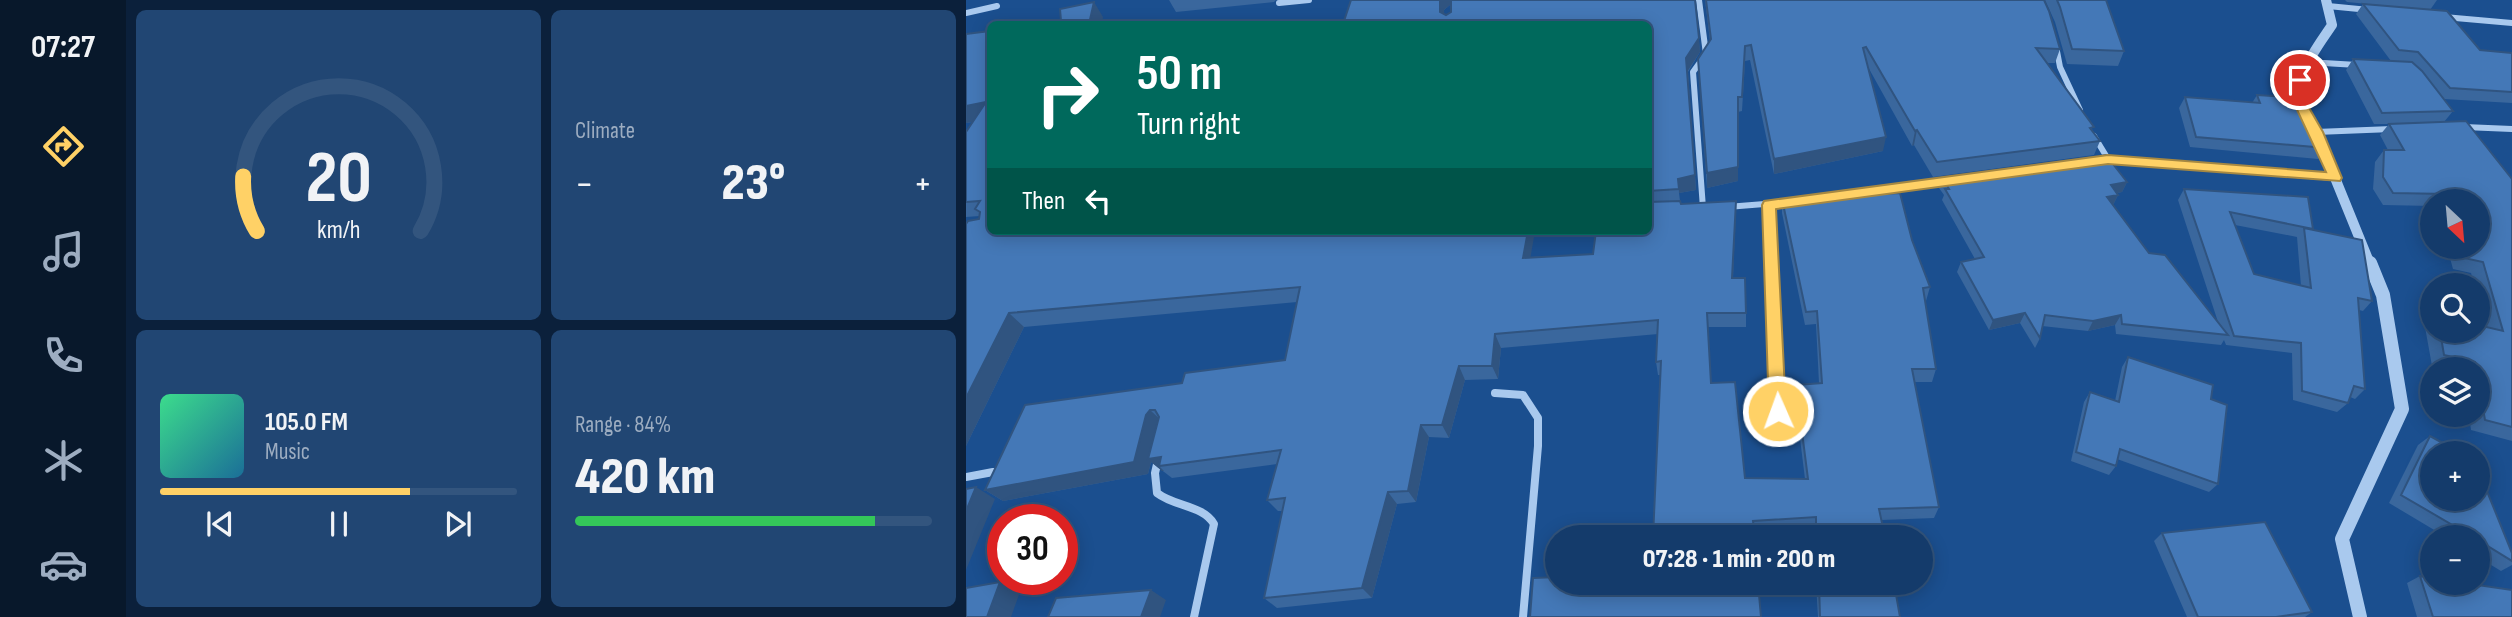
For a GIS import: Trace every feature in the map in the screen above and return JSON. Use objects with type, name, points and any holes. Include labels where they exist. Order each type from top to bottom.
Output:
[{"type":"street","points":[[1279,3],[1310,0]]},
{"type":"street","points":[[1699,0],[1706,54],[1693,72],[1703,208]]},
{"type":"street","points":[[2360,617],[2342,540],[2402,409],[2383,295],[2316,132],[2298,99],[2300,80],[2307,62],[2332,25],[2327,3],[2380,11]]},
{"type":"street","points":[[966,13],[997,6]]},
{"type":"street","points":[[2433,16],[2512,23]]},
{"type":"street","points":[[2054,40],[2060,66],[2074,99],[2108,159]]},
{"type":"street","points":[[2307,62],[2369,65]]},
{"type":"street","points":[[2455,127],[2512,129]]},
{"type":"street","points":[[2316,132],[2399,129]]},
{"type":"street","points":[[2094,161],[2108,159],[2335,178]]},
{"type":"street","points":[[1810,200],[1959,179]]},
{"type":"street","points":[[1690,209],[1796,201]]},
{"type":"street","points":[[1769,205],[1778,411]]},
{"type":"street","points":[[1495,393],[1523,395],[1538,418],[1524,617]]},
{"type":"street","points":[[1160,451],[1155,473],[1157,493],[1172,503],[1203,511],[1211,516],[1214,524],[1194,617]]},
{"type":"street","points":[[966,477],[993,472]]},
{"type":"building","points":[[1351,0],[1440,0],[1440,12],[1446,15],[1451,12],[1451,0],[1695,0],[1699,38],[1686,58],[1695,175],[1678,179],[1679,189],[1652,191],[1652,21],[1344,21]]},
{"type":"building","points":[[1706,0],[2044,0],[2060,49],[2036,48],[2094,127],[2090,128],[2100,141],[1937,162],[1917,130],[1915,131],[1866,47],[1863,48],[1886,137],[1774,159],[1751,45],[1745,46],[1742,97],[1738,97],[1738,167],[1707,173],[1698,59],[1711,39]]},
{"type":"building","points":[[2057,0],[2106,0],[2124,51],[2072,49]]},
{"type":"building","points":[[1094,2],[1090,21],[1061,21],[1060,9]]},
{"type":"building","points":[[2363,4],[2447,11],[2480,50],[2512,53],[2512,92],[2450,88],[2418,52],[2399,50]]},
{"type":"building","points":[[987,31],[987,235],[1527,235],[1523,258],[1593,254],[1595,235],[1652,235],[1652,202],[1680,201],[1681,204],[1736,201],[1732,278],[1745,278],[1746,313],[1707,313],[1711,383],[1735,382],[1745,478],[1808,479],[1796,385],[1822,383],[1817,311],[1806,312],[1782,199],[1900,193],[1912,240],[1930,287],[1923,288],[1936,369],[1912,369],[1939,507],[1879,509],[1882,525],[1816,525],[1816,517],[1753,521],[1754,525],[1654,525],[1661,361],[1656,362],[1658,320],[1495,334],[1492,366],[1459,366],[1442,425],[1421,425],[1408,491],[1388,492],[1362,588],[1264,598],[1285,498],[1267,500],[1281,450],[1159,466],[1161,457],[1148,459],[1159,417],[1155,410],[1150,410],[1146,415],[1134,462],[985,490],[1025,405],[1182,383],[1185,373],[1285,360],[1300,287],[1009,313],[966,398],[966,224],[979,219],[980,212],[975,209],[980,201],[966,202],[966,132],[986,102],[966,106],[966,34]]},
{"type":"building","points":[[2353,59],[2412,62],[2453,111],[2382,113]]},
{"type":"building","points":[[2257,95],[2302,98],[2326,148],[2196,137],[2185,97],[2260,103]]},
{"type":"building","points":[[2466,121],[2512,179],[2512,427],[2490,421],[2490,357],[2444,355],[2442,343],[2490,343],[2490,328],[2503,331],[2490,286],[2490,273],[2486,273],[2483,262],[2469,259],[2490,259],[2490,189],[2420,189],[2420,194],[2393,193],[2383,177],[2384,150],[2404,150],[2389,124]]},
{"type":"building","points":[[2106,155],[2127,182],[2111,185],[2118,195],[2107,197],[2149,253],[2165,255],[2228,335],[2122,324],[2121,315],[2093,321],[2045,315],[2040,338],[2025,313],[1993,320],[1961,262],[1984,257],[1945,189],[1949,189],[1942,177]]},
{"type":"building","points":[[2184,189],[2308,197],[2313,229],[2230,212],[2254,274],[2311,288],[2304,228],[2362,240],[2372,301],[2358,298],[2365,389],[2354,386],[2348,403],[2302,391],[2301,343],[2234,336]]},
{"type":"building","points":[[2128,357],[2213,385],[2211,399],[2227,405],[2218,484],[2120,449],[2116,466],[2076,452],[2090,392],[2119,402]]},
{"type":"building","points":[[2420,456],[2420,506],[2401,495]]},
{"type":"building","points":[[976,487],[966,511],[966,489]]},
{"type":"building","points":[[2490,499],[2512,553],[2512,561],[2490,547],[2490,525],[2452,525],[2428,511],[2490,511]]},
{"type":"building","points":[[2265,522],[2312,612],[2276,617],[2198,617],[2162,533]]},
{"type":"building","points":[[1533,578],[1545,578],[1545,595],[1759,595],[1761,617],[1530,617]]},
{"type":"building","points":[[987,584],[987,595],[995,595],[987,617],[966,617],[966,588]]},
{"type":"building","points":[[2490,587],[2512,590],[2512,617],[2433,617],[2426,595],[2490,595]]},
{"type":"building","points":[[1151,590],[1141,617],[1048,617],[1056,598]]},
{"type":"building","points":[[1819,595],[1896,595],[1900,617],[1820,617]]},
{"type":"route","points":[[1778,411],[1769,205],[2108,159],[2335,178],[2316,132],[2298,99],[2300,80]]}]
